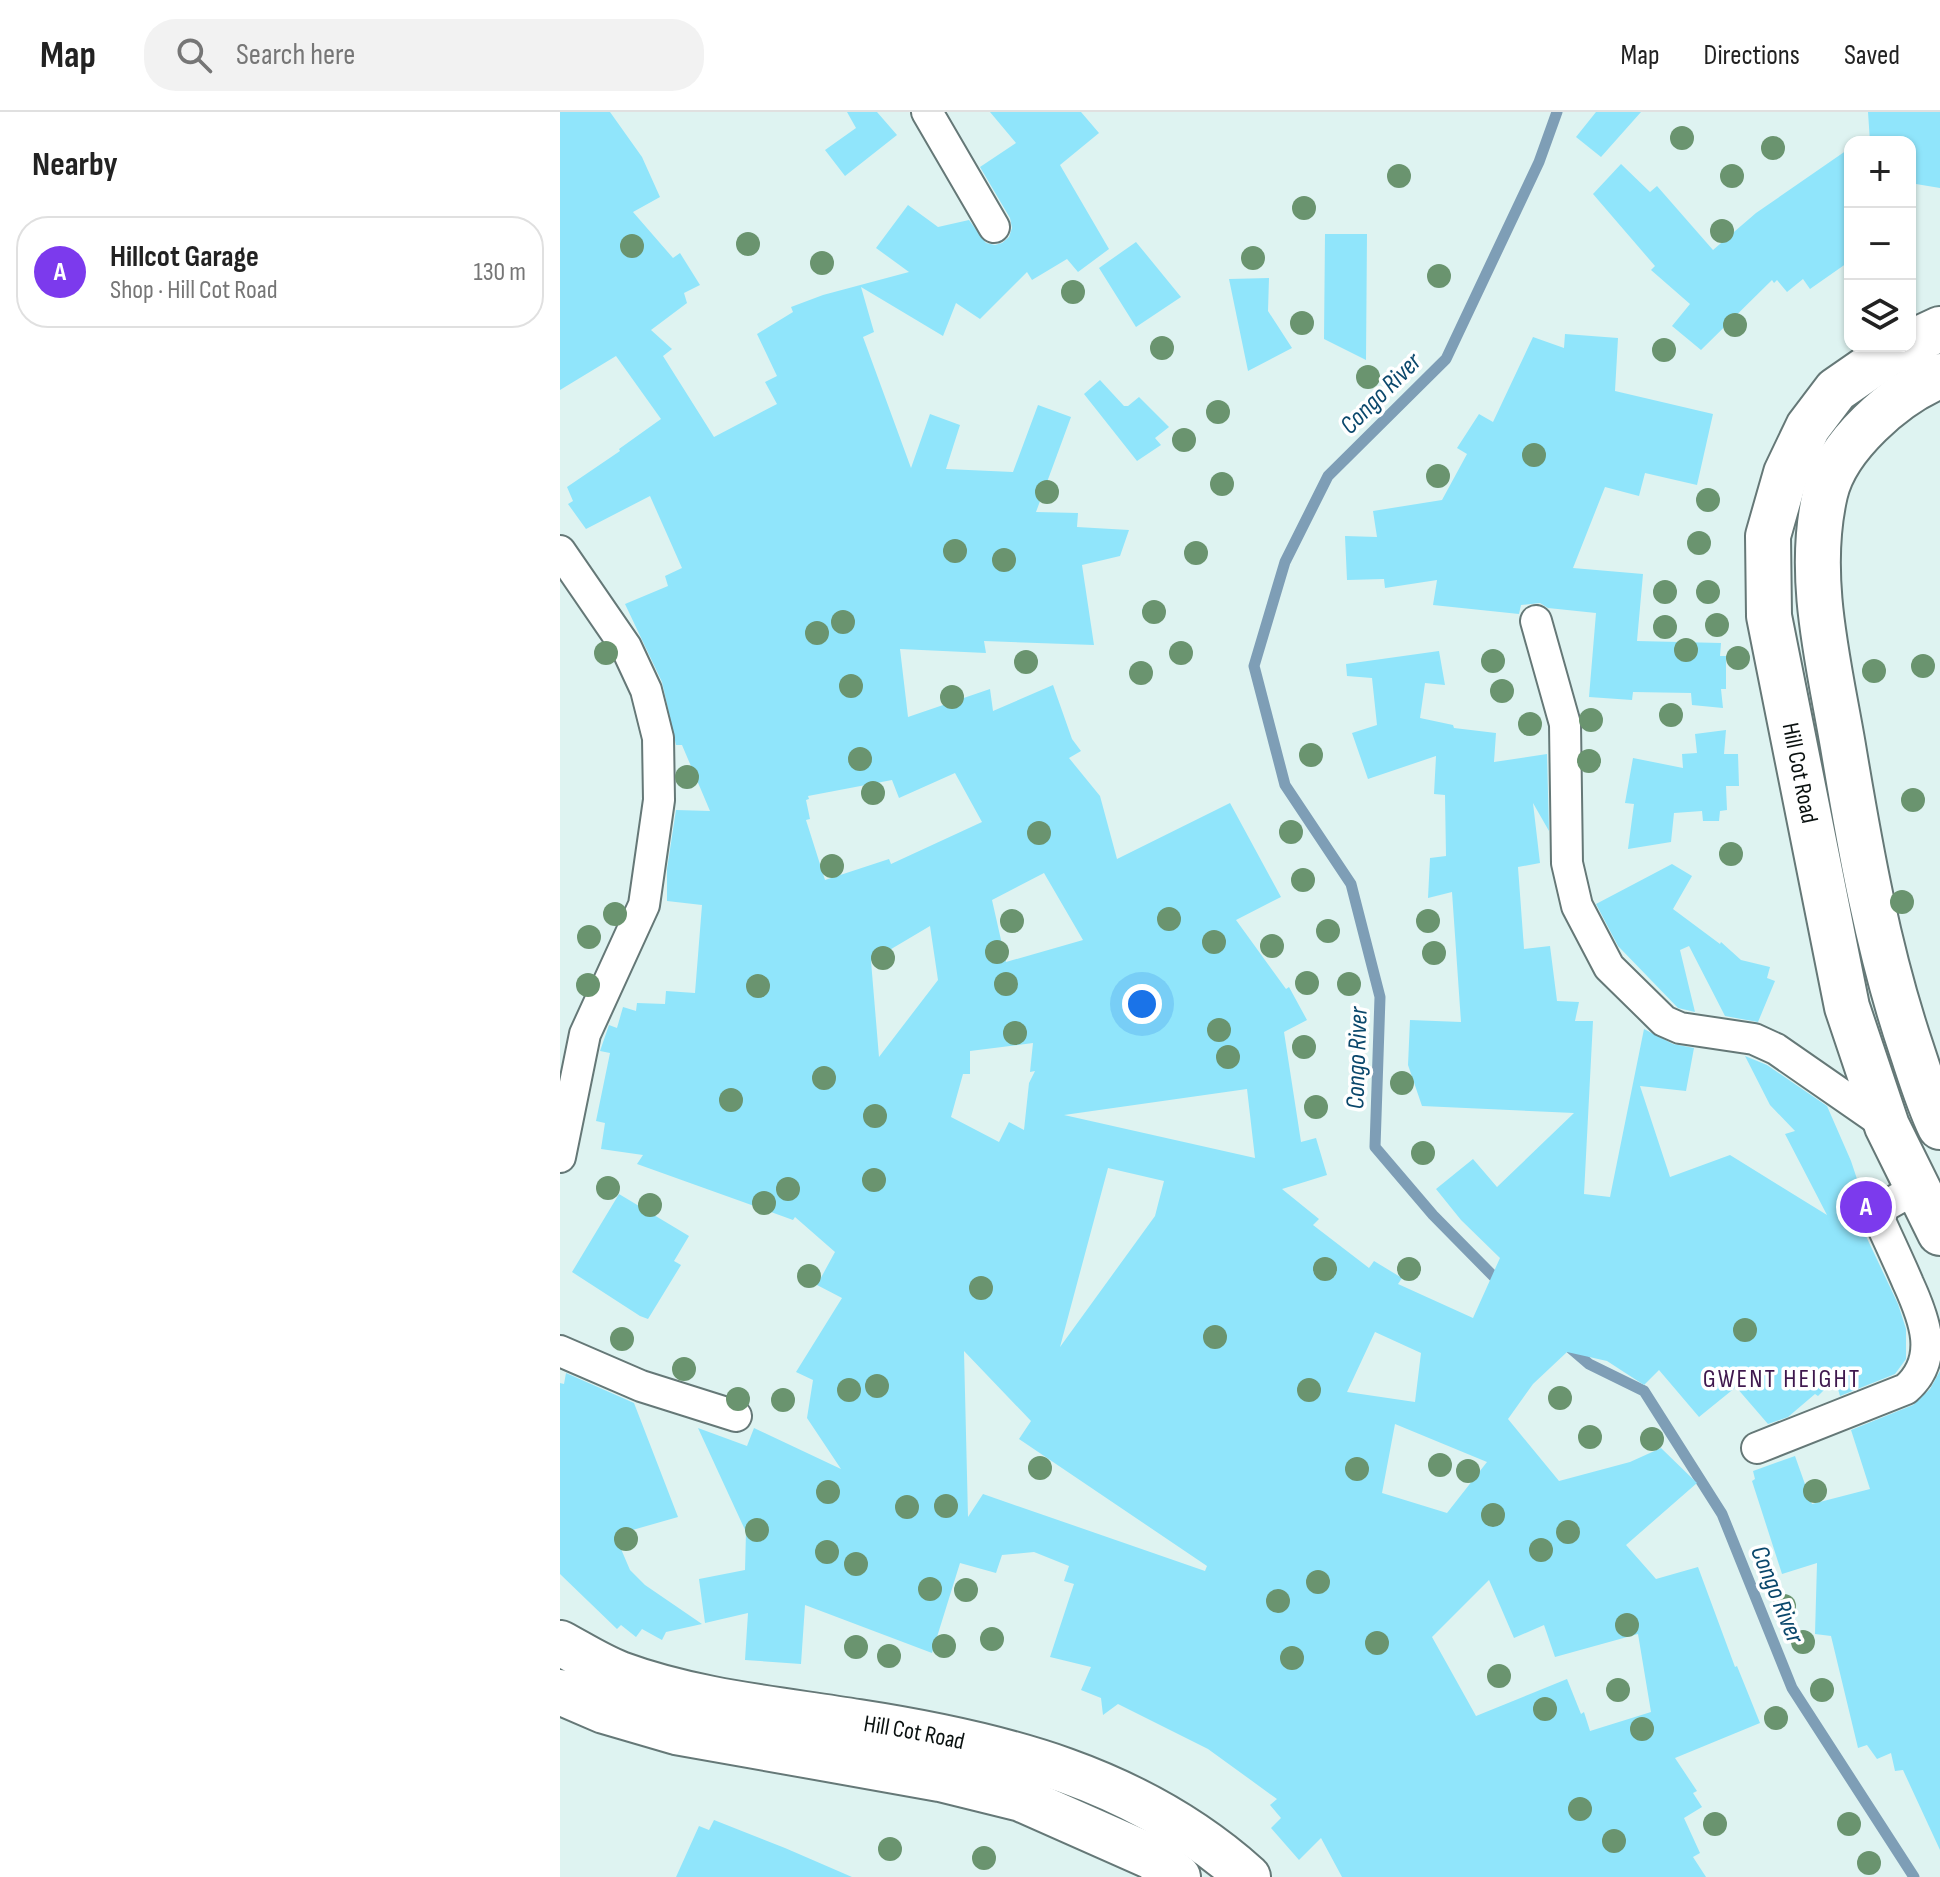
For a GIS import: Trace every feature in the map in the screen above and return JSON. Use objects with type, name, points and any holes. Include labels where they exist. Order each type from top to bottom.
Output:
[{"type":"main road","points":[[1916,340],[1940,329]]},
{"type":"main road","name":"Hill Cot Road","points":[[1892,352],[1836,390],[1808,427],[1786,473],[1768,536],[1769,616],[1847,1007],[1887,1126],[1940,1233]]},
{"type":"main road","name":"Hill Cot Road","points":[[1940,376],[1909,392],[1877,418],[1843,453],[1826,492],[1819,549],[1820,614],[1881,946],[1899,1013],[1940,1127]]},
{"type":"main road","name":"Hill Cot Road","points":[[560,1643],[618,1673],[698,1697],[953,1738],[1031,1757],[1159,1811],[1226,1857],[1248,1877]]},
{"type":"main road","name":"Hill Cot Road","points":[[560,1692],[604,1711],[676,1732],[940,1779],[1021,1799],[1152,1857],[1178,1877]]},
{"type":"street","points":[[927,112],[994,227]]},
{"type":"street","points":[[560,551],[626,647],[646,690],[658,738],[659,800],[644,905],[585,1034],[560,1157]]},
{"type":"street","points":[[1536,621],[1565,724],[1567,863],[1577,906],[1609,967],[1664,1021],[1680,1028],[1754,1039],[1776,1049],[1887,1126]]},
{"type":"street","points":[[1757,1448],[1906,1389],[1919,1379],[1927,1357],[1927,1325],[1880,1221],[1883,1207],[1917,1188]]},
{"type":"street","points":[[560,1351],[641,1386],[736,1416]]},
{"type":"building","points":[[560,112],[610,112],[642,157],[660,197],[633,212],[673,258],[680,253],[700,285],[684,293],[687,303],[651,330],[672,349],[663,356],[714,437],[777,404],[765,382],[777,376],[757,334],[793,312],[791,307],[823,295],[909,272],[876,248],[908,205],[938,227],[969,220],[986,243],[995,245],[1009,237],[1012,228],[1010,218],[980,167],[1016,143],[990,112],[1081,112],[1099,133],[1060,165],[1109,249],[1078,272],[1067,259],[1032,280],[1027,272],[980,319],[956,303],[943,336],[861,287],[874,332],[863,337],[911,468],[930,414],[960,425],[946,469],[1013,472],[1038,405],[1071,417],[1036,512],[1078,513],[1077,527],[1129,530],[1120,556],[1082,565],[1094,645],[984,641],[986,653],[900,649],[908,717],[990,689],[993,711],[1053,685],[1072,739],[1081,751],[1069,758],[1100,796],[1117,859],[1230,803],[1281,897],[1236,920],[1286,989],[1289,987],[1307,1020],[1284,1032],[1301,1142],[1316,1138],[1327,1175],[1282,1189],[1319,1219],[1313,1225],[1369,1268],[1374,1261],[1402,1278],[1398,1284],[1473,1318],[1500,1258],[1461,1220],[1436,1189],[1473,1159],[1497,1187],[1574,1113],[1422,1106],[1408,1065],[1410,1020],[1461,1022],[1452,892],[1428,898],[1430,858],[1446,856],[1445,795],[1434,794],[1436,756],[1368,779],[1352,733],[1377,725],[1372,678],[1347,676],[1346,664],[1439,651],[1445,685],[1425,683],[1420,718],[1453,725],[1454,728],[1496,733],[1494,762],[1547,754],[1549,831],[1533,803],[1540,863],[1518,867],[1524,949],[1550,946],[1557,1001],[1579,1002],[1575,1021],[1593,1021],[1584,1194],[1610,1197],[1644,1029],[1673,1044],[1694,1048],[1686,1091],[1640,1086],[1670,1177],[1730,1155],[1827,1215],[1785,1134],[1795,1131],[1770,1105],[1745,1056],[1767,1065],[1827,1106],[1865,1203],[1863,1213],[1856,1215],[1898,1304],[1906,1329],[1906,1359],[1895,1374],[1840,1396],[1835,1379],[1818,1396],[1815,1394],[1788,1417],[1768,1424],[1736,1387],[1699,1417],[1659,1370],[1644,1385],[1607,1361],[1567,1352],[1533,1384],[1508,1419],[1559,1481],[1630,1462],[1661,1448],[1697,1483],[1626,1545],[1656,1579],[1698,1567],[1735,1667],[1760,1723],[1675,1758],[1697,1791],[1693,1793],[1702,1807],[1684,1818],[1700,1853],[1693,1857],[1706,1877],[1342,1877],[1321,1838],[1299,1860],[1271,1828],[1281,1818],[1270,1805],[1277,1799],[1208,1749],[1118,1704],[1103,1715],[1101,1698],[1081,1690],[1091,1667],[1050,1657],[1074,1584],[1064,1581],[1069,1566],[1034,1552],[1002,1555],[996,1573],[960,1563],[932,1653],[805,1605],[801,1664],[745,1660],[748,1613],[705,1623],[699,1579],[745,1570],[746,1532],[698,1428],[747,1446],[754,1428],[841,1469],[807,1418],[813,1380],[796,1372],[842,1298],[817,1285],[835,1252],[795,1217],[793,1220],[637,1164],[643,1155],[601,1149],[605,1123],[596,1121],[610,1053],[600,1051],[609,1025],[617,1028],[623,1007],[636,1011],[637,1003],[665,1004],[666,991],[695,993],[702,905],[667,901],[667,869],[676,810],[710,811],[682,745],[676,745],[662,682],[625,604],[668,586],[665,576],[682,568],[650,496],[586,529],[568,504],[573,501],[567,487],[661,419],[616,356],[560,390]],"holes":[[[955,773],[982,822],[891,864],[889,859],[825,880],[806,820],[810,819],[808,796],[892,780],[899,798]],[[1044,873],[1083,940],[1006,962],[992,900]],[[930,926],[938,980],[879,1057],[871,961]],[[1033,1043],[1030,1072],[1035,1071],[1029,1083],[1024,1130],[1009,1122],[999,1142],[951,1117],[963,1074],[970,1074],[970,1051]],[[1247,1089],[1255,1158],[1064,1115]],[[1108,1168],[1164,1181],[1155,1216],[1060,1347]],[[1375,1332],[1421,1353],[1415,1402],[1347,1392]],[[964,1351],[1031,1421],[1019,1439],[1207,1566],[1205,1571],[983,1494],[968,1517]],[[1395,1424],[1487,1462],[1447,1513],[1382,1493]],[[1489,1580],[1514,1638],[1544,1625],[1555,1657],[1638,1634],[1651,1712],[1590,1731],[1567,1679],[1476,1716],[1432,1637]]]},
{"type":"building","points":[[847,112],[877,112],[897,135],[845,176],[825,150],[856,128]]},
{"type":"building","points":[[1596,112],[1641,112],[1601,157],[1576,137]]},
{"type":"building","points":[[1868,112],[1940,112],[1940,188],[1916,184],[1916,136],[1870,136]]},
{"type":"building","points":[[1844,152],[1844,265],[1810,289],[1803,279],[1787,292],[1777,280],[1774,283],[1772,280],[1701,350],[1672,326],[1690,304],[1651,270],[1655,266],[1593,194],[1621,164],[1650,192],[1657,186],[1713,250],[1756,213]]},
{"type":"building","points":[[1325,234],[1367,234],[1366,360],[1324,339]]},
{"type":"building","points":[[1136,242],[1181,297],[1136,327],[1099,268]]},
{"type":"building","points":[[1269,278],[1268,311],[1292,348],[1248,371],[1229,279]]},
{"type":"building","points":[[1565,334],[1618,338],[1615,391],[1713,414],[1697,485],[1645,473],[1639,496],[1605,487],[1573,568],[1643,574],[1637,641],[1721,643],[1720,656],[1726,656],[1726,689],[1721,689],[1723,708],[1692,705],[1691,693],[1633,692],[1632,700],[1589,697],[1596,613],[1548,608],[1540,603],[1521,605],[1519,614],[1433,605],[1437,580],[1385,588],[1384,579],[1347,580],[1345,536],[1377,537],[1373,511],[1442,500],[1467,454],[1457,448],[1479,414],[1493,422],[1533,337],[1564,348]]},
{"type":"building","points":[[1100,380],[1124,406],[1139,397],[1169,427],[1155,438],[1161,445],[1137,461],[1084,394]]},
{"type":"building","points":[[1726,730],[1724,754],[1738,754],[1739,786],[1726,786],[1727,810],[1720,811],[1719,821],[1703,821],[1702,811],[1674,813],[1671,842],[1628,849],[1634,804],[1625,803],[1633,758],[1683,768],[1682,754],[1697,753],[1695,734]]},
{"type":"building","points":[[1672,864],[1692,876],[1673,909],[1741,960],[1770,967],[1767,978],[1775,981],[1758,1022],[1725,1016],[1689,946],[1680,950],[1695,1012],[1678,1008],[1618,946],[1596,904]]},
{"type":"building","points":[[619,1194],[689,1236],[674,1261],[681,1265],[648,1319],[572,1272]]},
{"type":"building","points":[[1940,1371],[1940,1850],[1903,1770],[1895,1771],[1891,1753],[1877,1759],[1867,1745],[1858,1748],[1831,1636],[1815,1634],[1817,1563],[1782,1574],[1752,1481],[1755,1479],[1753,1471],[1795,1456],[1812,1504],[1870,1489],[1851,1430],[1913,1405],[1930,1389]]},
{"type":"building","points":[[566,1373],[634,1403],[678,1517],[615,1535],[630,1570],[645,1585],[702,1624],[666,1632],[662,1640],[642,1629],[636,1637],[621,1625],[617,1629],[560,1574],[560,1383],[564,1384]]},
{"type":"building","points":[[714,1820],[852,1877],[676,1877],[699,1826],[709,1830]]},
{"type":"waterway","name":"Congo River","points":[[1503,1286],[1433,1215],[1375,1147],[1380,997],[1351,884],[1285,785],[1254,666],[1285,562],[1328,476],[1446,359],[1539,162],[1557,112]]},
{"type":"waterway","name":"Congo River","points":[[1568,1346],[1589,1364],[1644,1391],[1722,1514],[1792,1688],[1914,1877]]},
{"type":"place","name":"Hillcot Garage","points":[[1866,1207]]},
{"type":"district","name":"GWENT HEIGHT","points":[[1782,1378]]}]
